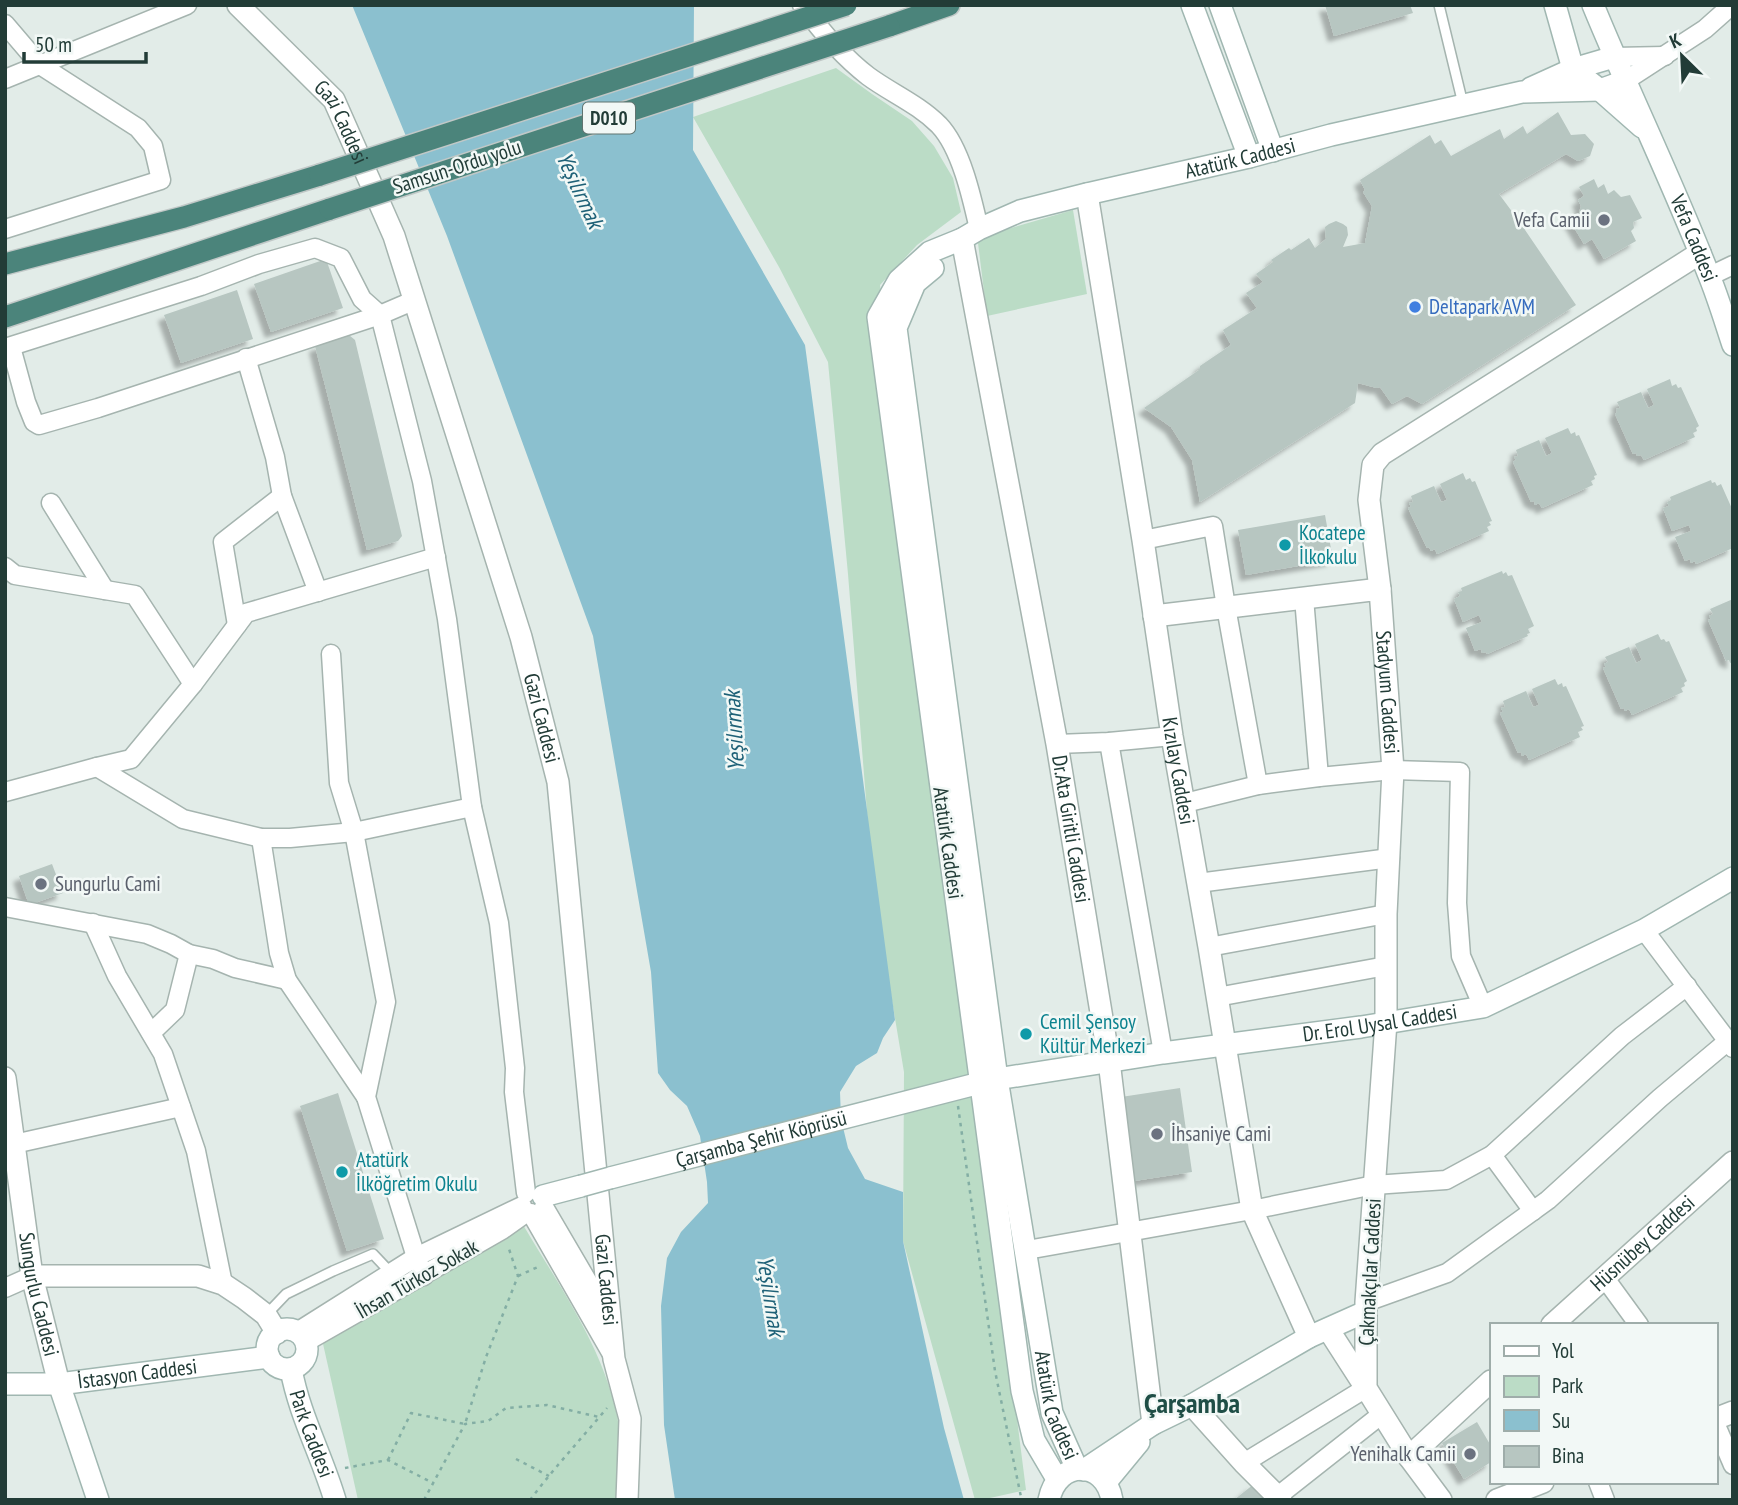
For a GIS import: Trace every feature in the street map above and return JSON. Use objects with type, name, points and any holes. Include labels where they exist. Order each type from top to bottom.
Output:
[{"type":"highway","name":"Samsun-Ordu yolu","points":[[5,264],[184,217],[846,5]]},
{"type":"highway","name":"Samsun-Ordu yolu","points":[[5,317],[949,5]]},
{"type":"street","points":[[5,79],[187,5]]},
{"type":"street","name":"Gazi Caddesi","points":[[238,5],[334,100],[394,236],[521,637],[558,782],[614,1359],[630,1419],[627,1500]]},
{"type":"street","points":[[802,5],[825,36],[867,75],[915,104],[940,126],[954,149],[970,187],[970,234]]},
{"type":"street","points":[[1192,5],[1249,158]]},
{"type":"street","points":[[1220,5],[1273,151]]},
{"type":"street","points":[[1555,5],[1573,69],[1649,133]]},
{"type":"street","name":"Vefa Caddesi","points":[[1593,5],[1710,276],[1733,345]]},
{"type":"street","points":[[1522,92],[1600,90],[1625,81],[1705,29],[1732,5]]},
{"type":"street","points":[[5,24],[40,65],[138,128],[153,146],[161,180],[5,229]]},
{"type":"street","points":[[1522,92],[1573,69],[1614,57],[1665,56]]},
{"type":"street","name":"Atatürk Caddesi","points":[[1057,1479],[1034,1440],[1022,1391],[989,1081],[896,328],[915,283],[970,234],[1020,211],[1249,158],[1331,135],[1522,92]]},
{"type":"street","name":"Kızılay Caddesi","points":[[1087,194],[1172,736],[1251,1210],[1318,1333],[1366,1388]]},
{"type":"street","name":"Dr.Ata Giritli Caddesi","points":[[970,234],[1058,744],[1109,1062],[1153,1424]]},
{"type":"street","points":[[415,300],[380,315],[39,425],[34,422],[26,402],[8,347],[315,248],[341,258],[362,299],[380,315],[422,481],[447,619],[472,807],[499,923],[515,1068],[524,1088],[533,1203],[557,1259],[614,1359]]},
{"type":"street","name":"Stadyum Caddesi","points":[[1386,1023],[1386,914],[1393,770],[1380,589],[1369,500],[1373,465],[1382,454],[1700,253]]},
{"type":"street","points":[[1710,276],[1733,265]]},
{"type":"street","points":[[246,358],[275,457],[282,496],[318,592]]},
{"type":"street","points":[[237,625],[223,541],[282,496]]},
{"type":"street","points":[[51,503],[105,590]]},
{"type":"street","points":[[1143,540],[1213,526],[1258,785]]},
{"type":"street","points":[[5,792],[131,759],[246,613],[436,557]]},
{"type":"street","points":[[8,575],[135,595],[192,684]]},
{"type":"street","points":[[1154,617],[1380,589]]},
{"type":"street","points":[[1304,598],[1319,777]]},
{"type":"street","points":[[331,654],[339,783],[354,832],[386,1002],[366,1097]]},
{"type":"street","points":[[1058,744],[1172,736]]},
{"type":"street","points":[[1109,742],[1163,1053]]},
{"type":"street","points":[[97,767],[183,819],[261,838],[354,832],[472,807]]},
{"type":"street","points":[[1185,803],[1258,785],[1319,777],[1393,770],[1460,772],[1457,903],[1461,956],[1483,1007]]},
{"type":"street","points":[[261,838],[279,953],[287,980],[366,1097],[424,1276]]},
{"type":"street","points":[[1198,883],[1390,858]]},
{"type":"street","name":"Dr. Erol Uysal Caddesi","points":[[989,1081],[1483,1007],[1644,930],[1733,878]]},
{"type":"street","points":[[5,907],[147,934],[189,954],[287,980]]},
{"type":"street","points":[[1209,947],[1386,914]]},
{"type":"street","points":[[93,923],[117,976],[163,1054],[196,1151],[223,1283]]},
{"type":"street","points":[[1049,1500],[1057,1479],[1066,1473],[1080,1470],[1153,1424],[1192,1405],[1366,1307],[1447,1273],[1548,1200],[1660,1098],[1730,1044],[1644,930]]},
{"type":"street","points":[[151,1033],[175,1010],[189,954]]},
{"type":"street","points":[[1217,997],[1386,966]]},
{"type":"street","points":[[1027,1250],[1130,1233],[1374,1185],[1446,1180],[1492,1155],[1622,1036],[1687,986]]},
{"type":"street","name":"Çakmakçılar Caddesi","points":[[1366,1388],[1366,1307],[1386,1023]]},
{"type":"street","name":"Sungurlu Caddesi","points":[[5,1078],[32,1276],[59,1384],[98,1500]]},
{"type":"street","name":"Atatürk Caddesi","points":[[989,1081],[1027,1250],[1052,1413],[1080,1470]]},
{"type":"street","name":"Çarşamba Şehir Köprüsü","points":[[533,1203],[610,1178],[989,1081]]},
{"type":"street","points":[[14,1144],[181,1107]]},
{"type":"street","points":[[1492,1155],[1533,1211]]},
{"type":"street","name":"Hüsnübey Caddesi","points":[[1554,1323],[1733,1161]]},
{"type":"street","points":[[533,1203],[610,1320]]},
{"type":"street","points":[[5,1289],[32,1276],[198,1276],[223,1283],[286,1331],[306,1356],[303,1362],[291,1369],[278,1367],[269,1357],[272,1337],[286,1331],[391,1273],[416,1257],[533,1203]]},
{"type":"street","name":"İhsan Türkoz Sokak","points":[[286,1331],[424,1276],[502,1230],[533,1203]]},
{"type":"street","points":[[1604,1277],[1638,1323]]},
{"type":"street","name":"İstasyon Caddesi","points":[[5,1384],[59,1384],[269,1357]]},
{"type":"street","name":"Park Caddesi","points":[[291,1369],[295,1391],[327,1472],[335,1500]]},
{"type":"street","points":[[1409,1457],[1490,1382]]},
{"type":"street","points":[[1244,1463],[1366,1388],[1409,1457],[1441,1500]]},
{"type":"street","points":[[1192,1405],[1279,1498],[1382,1414]]},
{"type":"street","points":[[1717,1420],[1733,1412]]},
{"type":"street","points":[[1080,1470],[1098,1474],[1109,1491],[1153,1424]]},
{"type":"street","points":[[1717,1426],[1733,1465]]},
{"type":"street","points":[[1497,1500],[1538,1484]]},
{"type":"lane","points":[[1439,5],[1463,106]]},
{"type":"lane","points":[[286,1331],[286,1294],[373,1254],[391,1273]]},
{"type":"path","points":[[955,1089],[995,1371],[1021,1497]]},
{"type":"path","points":[[424,1500],[465,1424],[486,1357],[518,1276],[502,1230]]},
{"type":"path","points":[[518,1276],[557,1259]]},
{"type":"path","points":[[530,1500],[622,1389]]},
{"type":"path","points":[[388,1460],[411,1413],[465,1424],[488,1422],[506,1408],[547,1405],[599,1417]]},
{"type":"path","points":[[516,1459],[549,1476]]},
{"type":"path","points":[[327,1472],[388,1460],[433,1483]]},
{"type":"green space","points":[[836,68],[912,121],[934,146],[953,178],[961,212],[917,245],[880,285],[922,671],[1026,1490],[981,1500],[975,1500],[903,1241],[904,1072],[873,887],[828,362],[779,267],[693,117]]},
{"type":"green space","points":[[1073,210],[1087,294],[987,316],[978,243],[987,235]]},
{"type":"green space","points":[[522,1223],[569,1301],[597,1354],[608,1382],[621,1441],[618,1500],[358,1500],[317,1317]]},
{"type":"water","name":"Yeşilırmak","points":[[352,5],[694,5],[693,150],[805,345],[895,1020],[877,1053],[856,1066],[840,1092],[841,1119],[848,1148],[865,1179],[903,1192],[903,1241],[944,1428],[964,1500],[675,1500],[664,1425],[661,1306],[667,1258],[681,1232],[708,1203],[707,1182],[700,1136],[687,1106],[670,1090],[658,1073],[651,972],[593,636],[447,236]]},
{"type":"building","points":[[1325,5],[1410,5],[1413,13],[1334,36]]},
{"type":"building","name":"Deltapark AVM","points":[[1558,112],[1571,135],[1585,134],[1594,144],[1590,156],[1578,161],[1566,154],[1499,194],[1576,305],[1422,404],[1407,396],[1392,404],[1380,387],[1358,383],[1355,403],[1200,502],[1192,460],[1171,427],[1144,408],[1231,345],[1223,330],[1257,308],[1246,293],[1263,282],[1256,274],[1273,262],[1271,260],[1309,238],[1315,248],[1326,239],[1325,227],[1336,221],[1347,227],[1348,235],[1343,247],[1365,243],[1372,206],[1363,192],[1365,190],[1360,180],[1430,135],[1435,144],[1441,140],[1451,156],[1500,129],[1504,139],[1523,126],[1527,134]]},
{"type":"building","name":"Vefa Camii","points":[[1594,179],[1598,188],[1604,184],[1608,194],[1614,190],[1621,197],[1630,195],[1642,218],[1633,222],[1634,228],[1631,231],[1636,241],[1604,259],[1592,239],[1584,244],[1569,219],[1579,213],[1581,206],[1578,200],[1584,196],[1579,187]]},
{"type":"building","points":[[326,259],[343,308],[271,332],[254,284]]},
{"type":"building","points":[[237,290],[253,339],[181,363],[164,315]]},
{"type":"building","points":[[349,335],[355,340],[402,536],[398,541],[367,550],[315,346]]},
{"type":"building","points":[[1670,379],[1672,386],[1676,384],[1678,388],[1681,387],[1699,426],[1693,433],[1695,437],[1644,460],[1641,455],[1633,454],[1615,414],[1616,409],[1620,408],[1617,402],[1641,392],[1648,408],[1654,405],[1647,389]]},
{"type":"building","points":[[1568,428],[1571,434],[1575,432],[1576,436],[1579,435],[1597,475],[1591,481],[1593,485],[1542,508],[1539,503],[1535,505],[1534,501],[1531,502],[1513,462],[1516,460],[1514,457],[1518,456],[1516,450],[1539,440],[1546,456],[1552,453],[1545,438]]},
{"type":"building","points":[[1463,473],[1466,480],[1470,478],[1472,482],[1475,481],[1492,521],[1489,522],[1491,525],[1487,527],[1489,531],[1437,554],[1435,549],[1431,551],[1427,548],[1408,508],[1411,507],[1409,503],[1413,502],[1411,496],[1434,486],[1441,502],[1447,500],[1440,484]]},
{"type":"building","points":[[1711,480],[1717,486],[1721,484],[1733,511],[1733,548],[1696,564],[1695,561],[1691,563],[1690,559],[1685,561],[1675,537],[1691,531],[1689,525],[1672,531],[1663,508],[1669,506],[1667,502],[1671,500],[1670,497]]},
{"type":"building","name":"Kocatepe İlkokulu","points":[[1325,515],[1333,560],[1246,575],[1238,530]]},
{"type":"building","points":[[1502,571],[1508,576],[1512,575],[1534,626],[1528,629],[1528,636],[1487,654],[1482,653],[1481,649],[1475,651],[1466,628],[1482,622],[1479,615],[1463,622],[1454,599],[1460,596],[1458,592],[1462,591],[1461,588]]},
{"type":"building","points":[[1733,599],[1733,662],[1730,663],[1729,660],[1726,661],[1708,620],[1713,614],[1710,609]]},
{"type":"building","points":[[1658,634],[1661,640],[1669,641],[1687,681],[1681,688],[1683,692],[1632,715],[1629,709],[1621,709],[1603,668],[1608,662],[1605,657],[1629,647],[1636,663],[1642,660],[1635,644]]},
{"type":"building","points":[[1555,679],[1558,685],[1562,683],[1563,687],[1566,686],[1584,726],[1581,727],[1583,730],[1578,732],[1580,737],[1529,760],[1526,754],[1522,756],[1521,752],[1518,753],[1500,713],[1503,712],[1501,708],[1505,707],[1503,701],[1526,691],[1533,707],[1539,705],[1532,689]]},
{"type":"building","name":"Sungurlu Cami","points":[[52,864],[63,893],[29,905],[19,876]]},
{"type":"building","name":"İhsaniye Cami","points":[[1180,1088],[1192,1172],[1134,1181],[1121,1097]]},
{"type":"building","name":"Atatürk İlköğretim Okulu","points":[[338,1093],[384,1239],[347,1251],[300,1106]]},
{"type":"building","name":"Yenihalk Camii","points":[[1477,1422],[1490,1444],[1490,1463],[1464,1479],[1442,1443]]},
{"type":"building","points":[[1254,1484],[1266,1500],[1234,1500]]},
{"type":"place","name":"Vefa Camii","points":[[1604,220]]},
{"type":"place","name":"Deltapark AVM","points":[[1415,307]]},
{"type":"place","name":"Kocatepe İlkokulu","points":[[1285,545]]},
{"type":"place","name":"Sungurlu Cami","points":[[41,884]]},
{"type":"place","name":"Cemil Şensoy Kültür Merkezi","points":[[1026,1034]]},
{"type":"place","name":"İhsaniye Cami","points":[[1157,1134]]},
{"type":"place","name":"Atatürk İlköğretim Okulu","points":[[342,1172]]},
{"type":"place","name":"Yenihalk Camii","points":[[1470,1454]]},
{"type":"district","name":"Çarşamba","points":[[1192,1403]]}]
